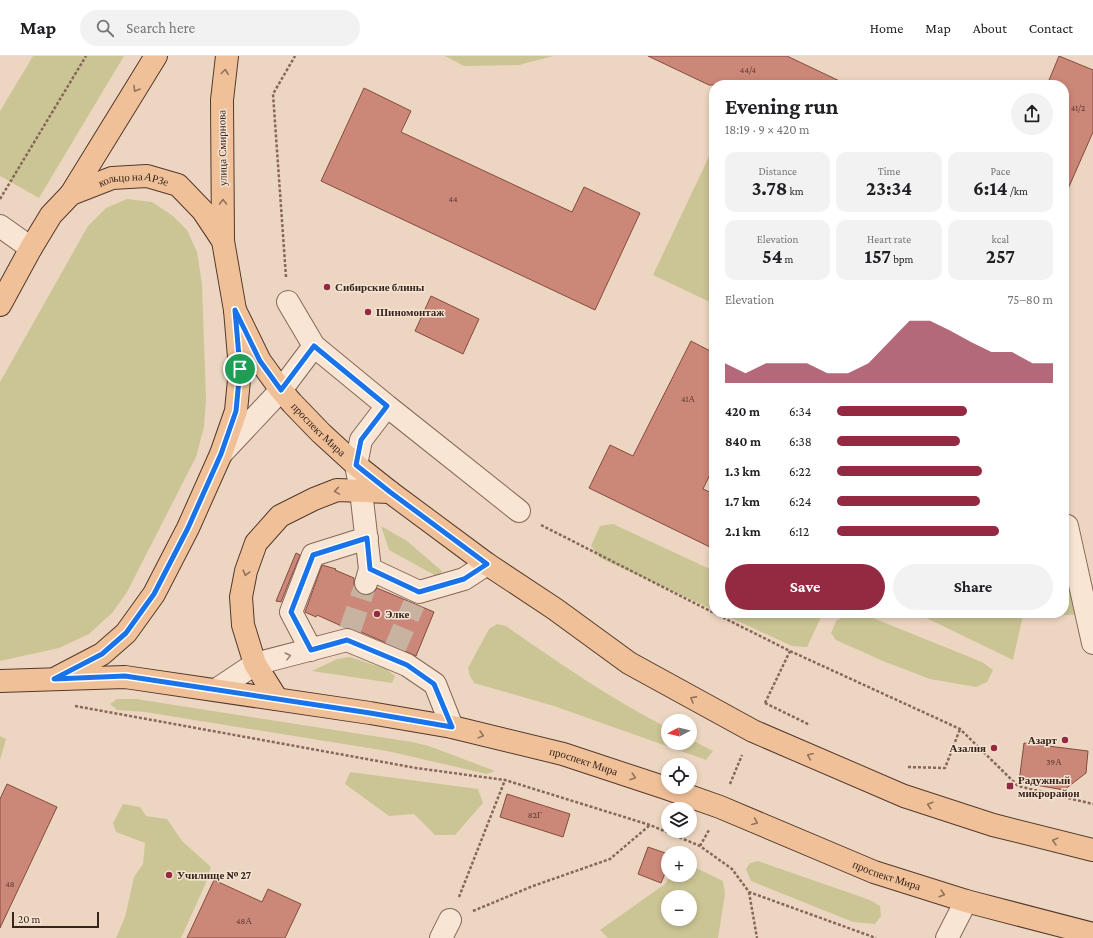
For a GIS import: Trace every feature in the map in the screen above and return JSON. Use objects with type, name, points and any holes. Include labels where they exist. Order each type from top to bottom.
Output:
[{"type":"main road","points":[[71,194],[156,56]]},
{"type":"main road","name":"улица Смирнова","points":[[223,241],[222,100],[227,56]]},
{"type":"main road","name":"кольцо на АРЗе","points":[[0,306],[31,248],[52,215],[71,194],[112,178],[147,176],[178,184],[203,211],[223,241],[235,310],[240,369],[236,411],[221,454],[188,528],[154,594],[126,633],[102,654],[54,679],[0,681]]},
{"type":"main road","name":"проспект Мира","points":[[235,310],[260,361],[281,390],[321,433],[356,465],[487,564],[555,609],[629,663],[753,731],[904,796],[993,825],[1093,850]]},
{"type":"main road","points":[[277,699],[255,664],[243,625],[241,596],[246,571],[256,543],[280,516],[286,512],[337,490],[390,492]]},
{"type":"main road","name":"проспект Мира","points":[[54,679],[125,676],[452,727],[563,754],[720,807],[874,872],[966,901],[1093,934]]},
{"type":"lane","points":[[0,226],[31,248]]},
{"type":"lane","points":[[288,302],[314,346],[519,511]]},
{"type":"lane","points":[[221,454],[281,390],[314,346]]},
{"type":"lane","points":[[387,406],[361,440],[356,465],[362,491],[367,538],[368,576],[417,598],[464,579],[487,564]]},
{"type":"lane","points":[[1069,535],[1093,643]]},
{"type":"lane","points":[[311,650],[291,612],[313,555],[367,538]]},
{"type":"lane","points":[[216,690],[255,664],[311,650],[348,635],[393,654],[434,684],[452,727]]},
{"type":"lane","points":[[947,938],[966,901]]},
{"type":"path","points":[[0,199],[86,56]]},
{"type":"path","points":[[288,302],[273,94],[295,56]]},
{"type":"path","points":[[519,511],[535,522],[709,610]]},
{"type":"path","points":[[724,618],[790,651],[960,729],[1018,786],[1093,804]]},
{"type":"path","points":[[790,651],[765,703],[816,727]]},
{"type":"path","points":[[69,705],[416,768],[505,780],[650,825],[700,846],[732,869],[749,892],[757,938]]},
{"type":"path","points":[[902,765],[909,768],[945,768],[960,729]]},
{"type":"path","points":[[700,846],[720,807],[753,731]]},
{"type":"path","points":[[446,929],[505,780]]},
{"type":"path","points":[[446,929],[533,886],[610,859],[650,825]]},
{"type":"path","points":[[749,892],[876,938]]},
{"type":"shaded area","points":[[33,56],[124,56],[39,198],[0,176],[0,111]]},
{"type":"shaded area","points":[[445,56],[553,56],[519,65],[464,66]]},
{"type":"shaded area","points":[[709,157],[709,302],[653,275]]},
{"type":"shaded area","points":[[127,199],[152,202],[173,216],[187,230],[197,252],[202,284],[206,400],[204,427],[196,457],[127,592],[113,612],[89,634],[59,648],[0,661],[0,382],[88,226],[106,208]]},
{"type":"shaded area","points":[[613,524],[709,569],[709,608],[600,558],[591,546],[600,526]]},
{"type":"shaded area","points":[[381,526],[407,541],[442,571],[438,577],[389,550]]},
{"type":"shaded area","points":[[1069,562],[1076,615],[1069,615]]},
{"type":"shaded area","points":[[731,618],[821,618],[807,647],[792,646]]},
{"type":"shaded area","points":[[841,618],[873,618],[982,662],[993,670],[987,682],[976,687],[930,679],[883,661],[836,640],[831,633],[836,621]]},
{"type":"shaded area","points":[[926,618],[1022,618],[1013,660]]},
{"type":"shaded area","points":[[497,624],[506,626],[606,693],[661,724],[661,744],[554,706],[474,683],[468,668],[489,629]]},
{"type":"shaded area","points":[[350,657],[386,669],[395,676],[392,683],[312,671],[337,659]]},
{"type":"shaded area","points":[[117,699],[136,699],[412,742],[429,746],[495,771],[487,774],[387,751],[145,712],[117,710],[110,704]]},
{"type":"shaded area","points":[[0,736],[6,739],[0,760]]},
{"type":"shaded area","points":[[697,743],[713,751],[706,760],[678,750],[697,750]]},
{"type":"shaded area","points":[[350,772],[478,789],[483,803],[455,835],[435,835],[414,814],[389,816],[345,784]]},
{"type":"shaded area","points":[[123,804],[140,807],[146,816],[167,819],[182,841],[211,867],[205,885],[181,938],[116,938],[125,917],[134,877],[143,864],[145,843],[116,832],[113,823]]},
{"type":"shaded area","points":[[758,861],[870,900],[880,906],[881,916],[875,924],[853,922],[751,881],[746,869],[750,863]]},
{"type":"shaded area","points":[[697,868],[723,881],[725,894],[718,938],[608,938],[600,930],[666,882],[697,882]]},
{"type":"building","points":[[648,56],[787,56],[837,80],[709,80],[709,85]]},
{"type":"building","points":[[1059,56],[1093,70],[1093,132],[1069,187],[1069,80],[1049,80]]},
{"type":"building","points":[[364,88],[411,111],[401,132],[572,212],[584,187],[640,213],[595,310],[321,181]]},
{"type":"building","points":[[431,296],[479,319],[463,354],[415,331]]},
{"type":"building","points":[[691,341],[709,350],[709,476],[703,489],[709,492],[709,547],[589,488],[610,445],[633,456]]},
{"type":"building","points":[[296,553],[300,555],[281,602],[276,601]]},
{"type":"building","name":"Элке","points":[[322,565],[336,569],[335,570],[354,578],[354,586],[357,592],[362,595],[369,595],[377,588],[434,612],[416,656],[352,628],[346,628],[317,615],[316,617],[305,612]]},
{"type":"building","points":[[1024,743],[1088,751],[1086,773],[1064,790],[1019,782]]},
{"type":"building","points":[[7,784],[57,807],[0,928],[0,799]]},
{"type":"building","points":[[507,794],[570,814],[563,837],[500,817]]},
{"type":"building","points":[[648,847],[661,852],[661,883],[638,874]]},
{"type":"building","points":[[214,880],[262,902],[268,889],[301,904],[285,938],[187,938]]},
{"type":"tunnel","points":[[350,630],[366,583]]},
{"type":"tunnel","points":[[395,648],[414,604]]},
{"type":"place","name":"Сибирские блины","points":[[327,287]]},
{"type":"place","name":"Шиномонтаж","points":[[368,312]]},
{"type":"place","name":"Элке","points":[[377,614]]},
{"type":"place","name":"Азарт","points":[[1065,740]]},
{"type":"place","name":"Азалия","points":[[994,748]]},
{"type":"place","name":"Радужный микрорайон","points":[[1010,786]]},
{"type":"place","name":"Училище № 27","points":[[169,875]]},
{"type":"route","points":[[235,310],[260,361],[281,390],[314,346],[387,406],[361,440],[356,465],[487,564],[464,579],[419,592],[370,569],[367,538],[313,555],[291,612],[311,650],[347,640],[407,665],[434,684],[452,727],[125,676],[54,679],[102,654],[126,633],[154,594],[188,528],[221,454],[236,411],[240,369],[235,310]]}]
